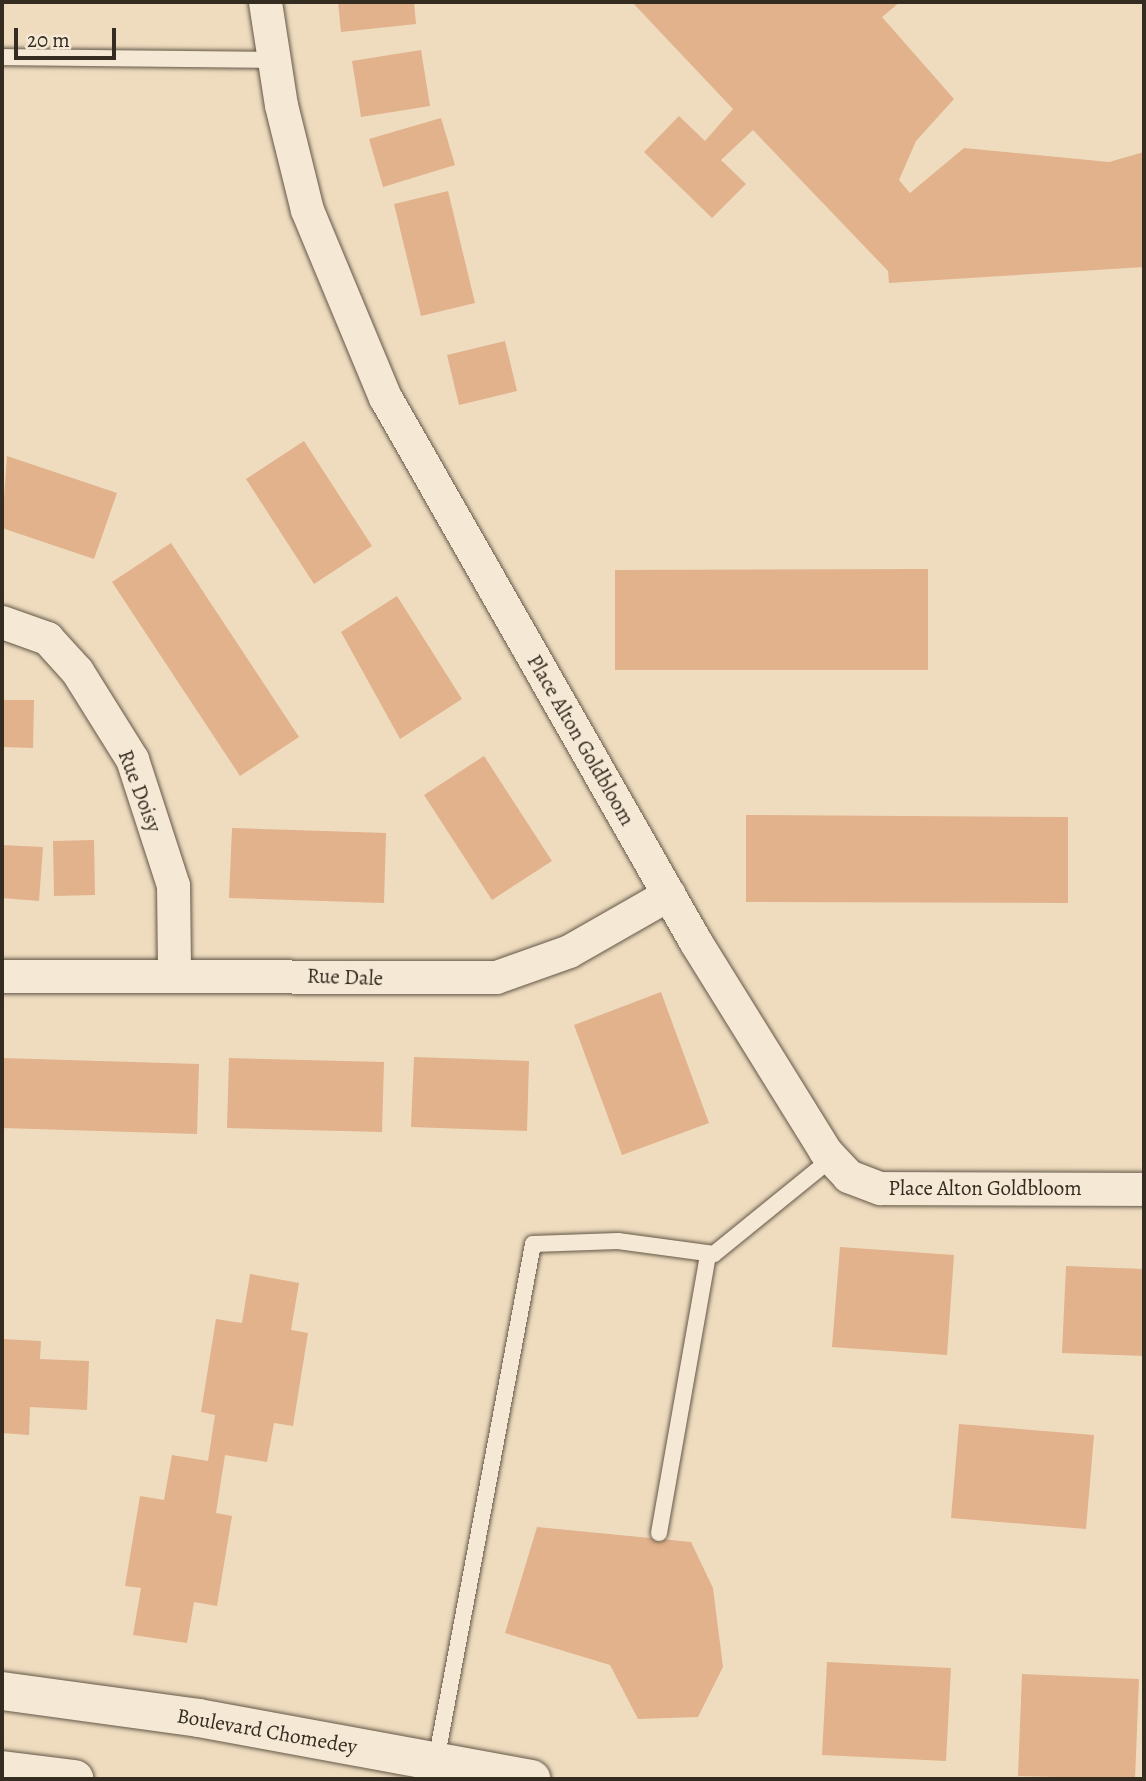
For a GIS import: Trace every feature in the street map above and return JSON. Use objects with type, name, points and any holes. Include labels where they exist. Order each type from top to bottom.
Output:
[{"type":"street","name":"Place Alton Goldbloom","points":[[265,2],[273,60],[318,246],[385,397],[669,894],[831,1159],[857,1181],[880,1188],[1144,1189]]},
{"type":"street","name":"Rue Doisy","points":[[2,622],[47,638],[77,671],[132,759],[173,886],[174,972]]},
{"type":"street","name":"Rue Dale","points":[[2,976],[174,972],[496,977],[569,951],[669,894]]},
{"type":"street","name":"Boulevard Chomedey","points":[[2,1691],[436,1761],[531,1779]]},
{"type":"street","points":[[2,1770],[74,1779]]},
{"type":"lane","points":[[2,57],[273,60]]},
{"type":"lane","points":[[436,1761],[533,1244],[618,1241],[708,1254],[725,1250],[831,1159]]},
{"type":"lane","points":[[659,1533],[708,1254]]},
{"type":"building","points":[[338,2],[414,2],[416,24],[341,32]]},
{"type":"building","points":[[632,2],[900,2],[882,17],[954,99],[916,141],[899,180],[910,193],[964,148],[1109,162],[1144,152],[1144,267],[889,283],[888,271],[753,130],[721,160],[746,184],[712,218],[644,152],[679,116],[705,141],[733,109]]},
{"type":"building","points":[[421,50],[430,106],[361,117],[352,61]]},
{"type":"building","points":[[441,118],[455,165],[383,187],[369,139]]},
{"type":"building","points":[[448,191],[475,303],[421,316],[394,204]]},
{"type":"building","points":[[505,341],[517,391],[459,405],[447,355]]},
{"type":"building","points":[[304,441],[372,546],[314,584],[246,479]]},
{"type":"building","points":[[7,456],[117,493],[94,559],[2,528]]},
{"type":"building","points":[[171,543],[299,737],[240,776],[112,582]]},
{"type":"building","points":[[928,569],[928,670],[615,670],[615,570]]},
{"type":"building","points":[[397,596],[462,699],[400,739],[341,632]]},
{"type":"building","points":[[2,700],[34,700],[33,748],[2,747]]},
{"type":"building","points":[[484,756],[552,861],[492,900],[424,795]]},
{"type":"building","points":[[746,815],[1068,817],[1068,903],[746,902]]},
{"type":"building","points":[[232,828],[386,833],[384,903],[229,898]]},
{"type":"building","points":[[94,840],[95,895],[54,896],[53,841]]},
{"type":"building","points":[[2,845],[43,847],[39,901],[2,898]]},
{"type":"building","points":[[661,992],[709,1123],[622,1155],[574,1025]]},
{"type":"building","points":[[414,1057],[529,1061],[527,1131],[411,1127]]},
{"type":"building","points":[[2,1058],[199,1064],[197,1134],[2,1128]]},
{"type":"building","points":[[229,1058],[384,1062],[382,1132],[227,1128]]},
{"type":"building","points":[[840,1247],[954,1255],[947,1355],[832,1347]]},
{"type":"building","points":[[1066,1266],[1144,1269],[1144,1356],[1062,1353]]},
{"type":"building","points":[[250,1274],[299,1283],[291,1330],[308,1333],[293,1426],[274,1423],[267,1462],[225,1455],[216,1513],[232,1516],[217,1606],[194,1602],[187,1643],[133,1635],[141,1588],[125,1586],[140,1496],[164,1500],[172,1455],[208,1461],[215,1415],[201,1412],[216,1319],[242,1323]]},
{"type":"building","points":[[2,1339],[41,1341],[40,1359],[89,1361],[87,1410],[30,1407],[29,1435],[2,1433]]},
{"type":"building","points":[[959,1424],[1094,1435],[1086,1529],[951,1518]]},
{"type":"building","points":[[537,1527],[691,1542],[713,1588],[723,1667],[698,1717],[638,1719],[610,1665],[505,1633]]},
{"type":"building","points":[[827,1662],[951,1668],[946,1761],[822,1755]]},
{"type":"building","points":[[1022,1674],[1139,1679],[1135,1779],[1018,1776]]}]
